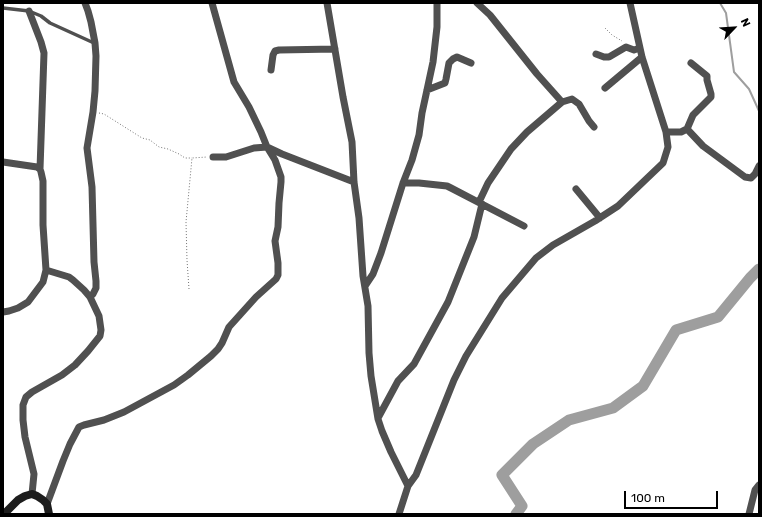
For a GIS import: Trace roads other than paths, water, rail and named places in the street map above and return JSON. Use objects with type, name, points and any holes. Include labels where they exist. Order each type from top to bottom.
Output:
[{"type":"main road","points":[[4,514],[18,500],[32,494],[44,500],[47,504],[49,514]]},
{"type":"street","points":[[84,3],[88,11],[96,43],[95,91],[87,148],[92,187],[96,288],[90,297]]},
{"type":"street","points":[[47,504],[62,461],[80,427],[124,412],[183,379],[218,349],[229,327],[256,297],[276,279],[278,275],[275,241],[278,227],[281,177],[275,160],[267,147],[249,107],[234,82],[212,3]]},
{"type":"street","points":[[327,3],[352,142],[354,182],[360,218],[361,245],[368,306],[371,376],[378,419],[391,452],[408,486]]},
{"type":"street","points":[[365,286],[373,274],[381,253],[420,135],[422,113],[433,62],[437,27],[437,3]]},
{"type":"street","points":[[477,3],[502,29],[537,74],[562,102]]},
{"type":"street","points":[[399,514],[408,486],[416,475],[454,380],[466,356],[502,298],[536,258],[553,244],[600,218],[618,206],[663,163],[668,147],[666,132],[642,56],[630,3]]},
{"type":"street","points":[[3,312],[18,308],[28,302],[43,282],[46,270],[42,225],[43,181],[40,170],[44,53],[29,12]]},
{"type":"street","points":[[596,54],[604,57],[626,47],[634,50],[640,48]]},
{"type":"street","points":[[271,70],[275,51],[335,49]]},
{"type":"street","points":[[605,88],[642,56]]},
{"type":"street","points":[[427,90],[445,83],[449,63],[453,59],[458,57],[471,63]]},
{"type":"street","points":[[666,132],[681,132],[687,129],[693,114],[711,97],[707,76],[691,63]]},
{"type":"street","points":[[378,419],[398,381],[414,364],[448,302],[474,237],[480,203],[488,183],[511,149],[527,132],[562,102],[572,99],[579,104],[594,127]]},
{"type":"street","points":[[687,129],[703,146],[745,177],[751,178],[759,166]]},
{"type":"street","points":[[214,157],[226,157],[254,148],[267,147],[354,182]]},
{"type":"street","points":[[3,162],[35,167],[40,170]]},
{"type":"street","points":[[403,183],[446,186],[524,226]]},
{"type":"street","points":[[576,189],[600,218]]},
{"type":"street","points":[[32,494],[34,474],[25,437],[23,420],[23,405],[26,397],[62,375],[75,364],[100,336],[102,330],[99,316],[90,297],[79,285],[68,277],[46,270]]},
{"type":"street","points":[[749,514],[755,490],[759,485]]},
{"type":"lane","points":[[3,8],[29,12],[41,16],[50,23],[96,43]]},
{"type":"waterway","points":[[720,3],[726,13],[734,72],[749,89],[759,111]]},
{"type":"waterway","points":[[516,514],[522,506],[502,475],[533,444],[569,420],[613,408],[643,386],[676,330],[718,317],[759,269]]}]
